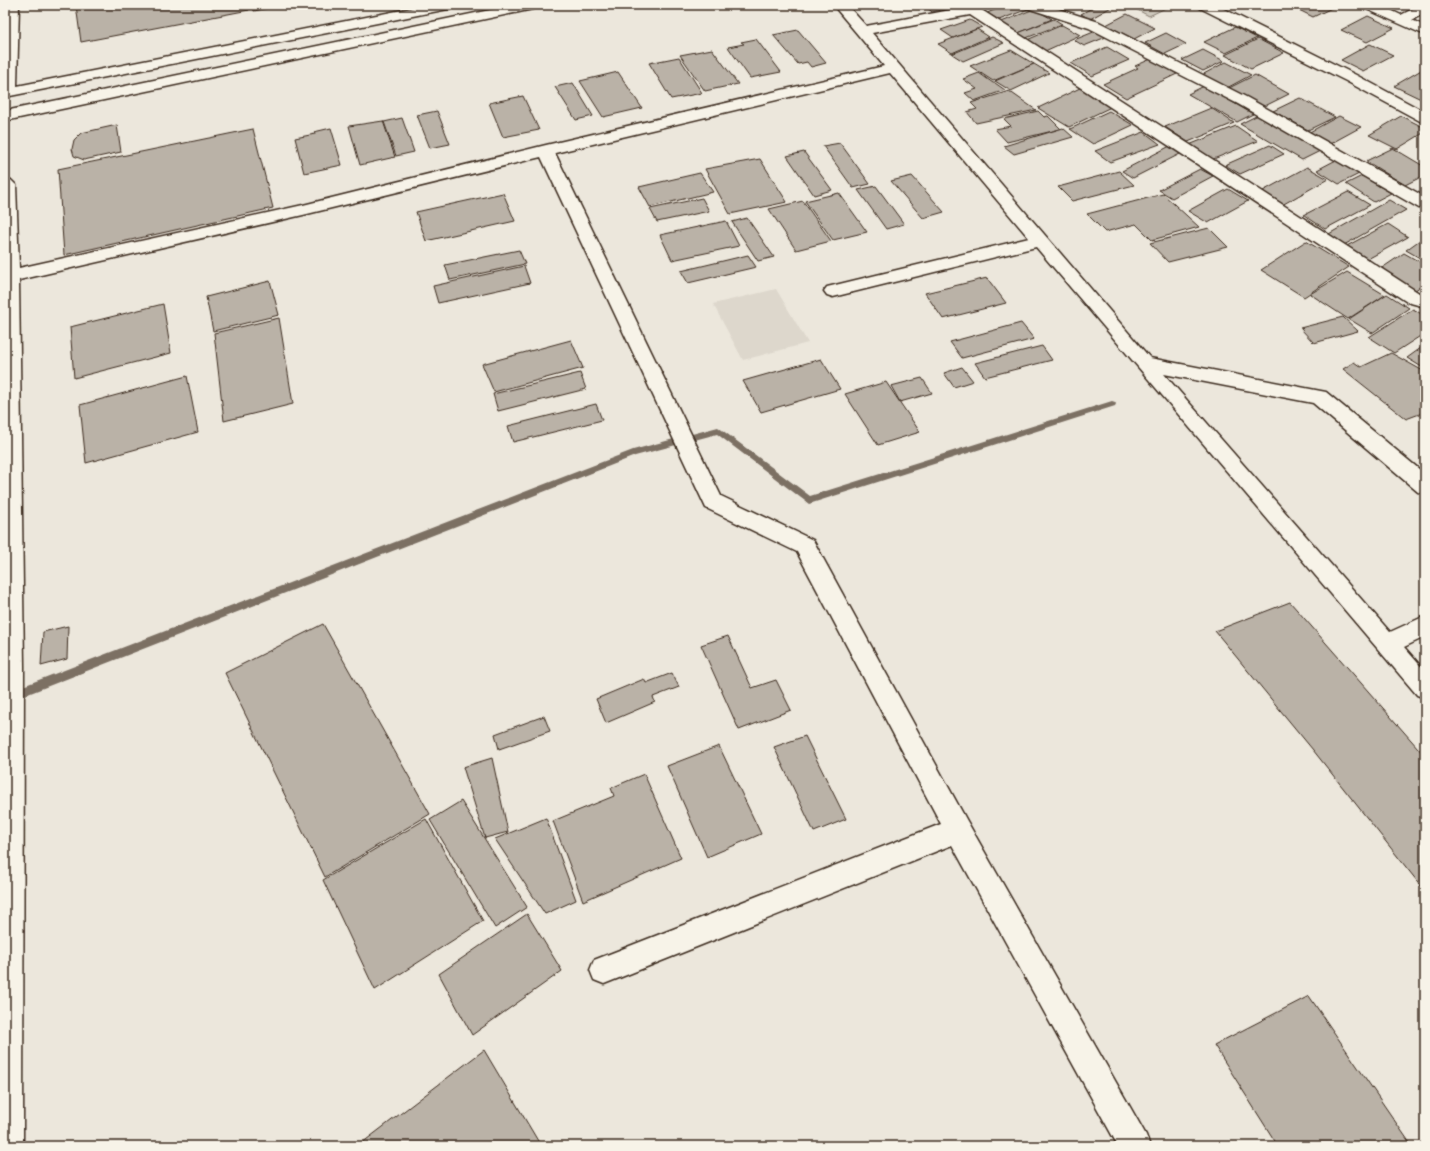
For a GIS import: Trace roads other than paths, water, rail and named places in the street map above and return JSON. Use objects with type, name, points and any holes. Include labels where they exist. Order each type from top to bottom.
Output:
[{"type":"street","points":[[12,5],[7,93],[448,5]]},
{"type":"street","points":[[5,116],[533,5]]},
{"type":"street","points":[[840,5],[1144,363],[1425,688]]},
{"type":"street","points":[[1032,5],[1094,24],[1243,101],[1425,204]]},
{"type":"street","points":[[1205,5],[1351,78],[1425,118]]},
{"type":"street","points":[[1369,5],[1425,31]]},
{"type":"street","points":[[1402,20],[1425,8]]},
{"type":"street","points":[[863,31],[972,10],[1413,298],[1425,301]]},
{"type":"street","points":[[8,276],[303,210],[377,190],[894,68]]},
{"type":"street","points":[[546,150],[713,502],[805,546],[958,830],[1135,1146]]},
{"type":"street","points":[[5,183],[8,185],[10,629],[12,707],[8,1146]]},
{"type":"street","points":[[832,291],[1040,241]]},
{"type":"street","points":[[1144,363],[1319,396],[1425,486]]},
{"type":"street","points":[[1387,644],[1425,626]]},
{"type":"street","points":[[604,970],[958,830]]},
{"type":"waterway","points":[[5,698],[633,453],[718,430],[809,500],[1112,404]]}]
